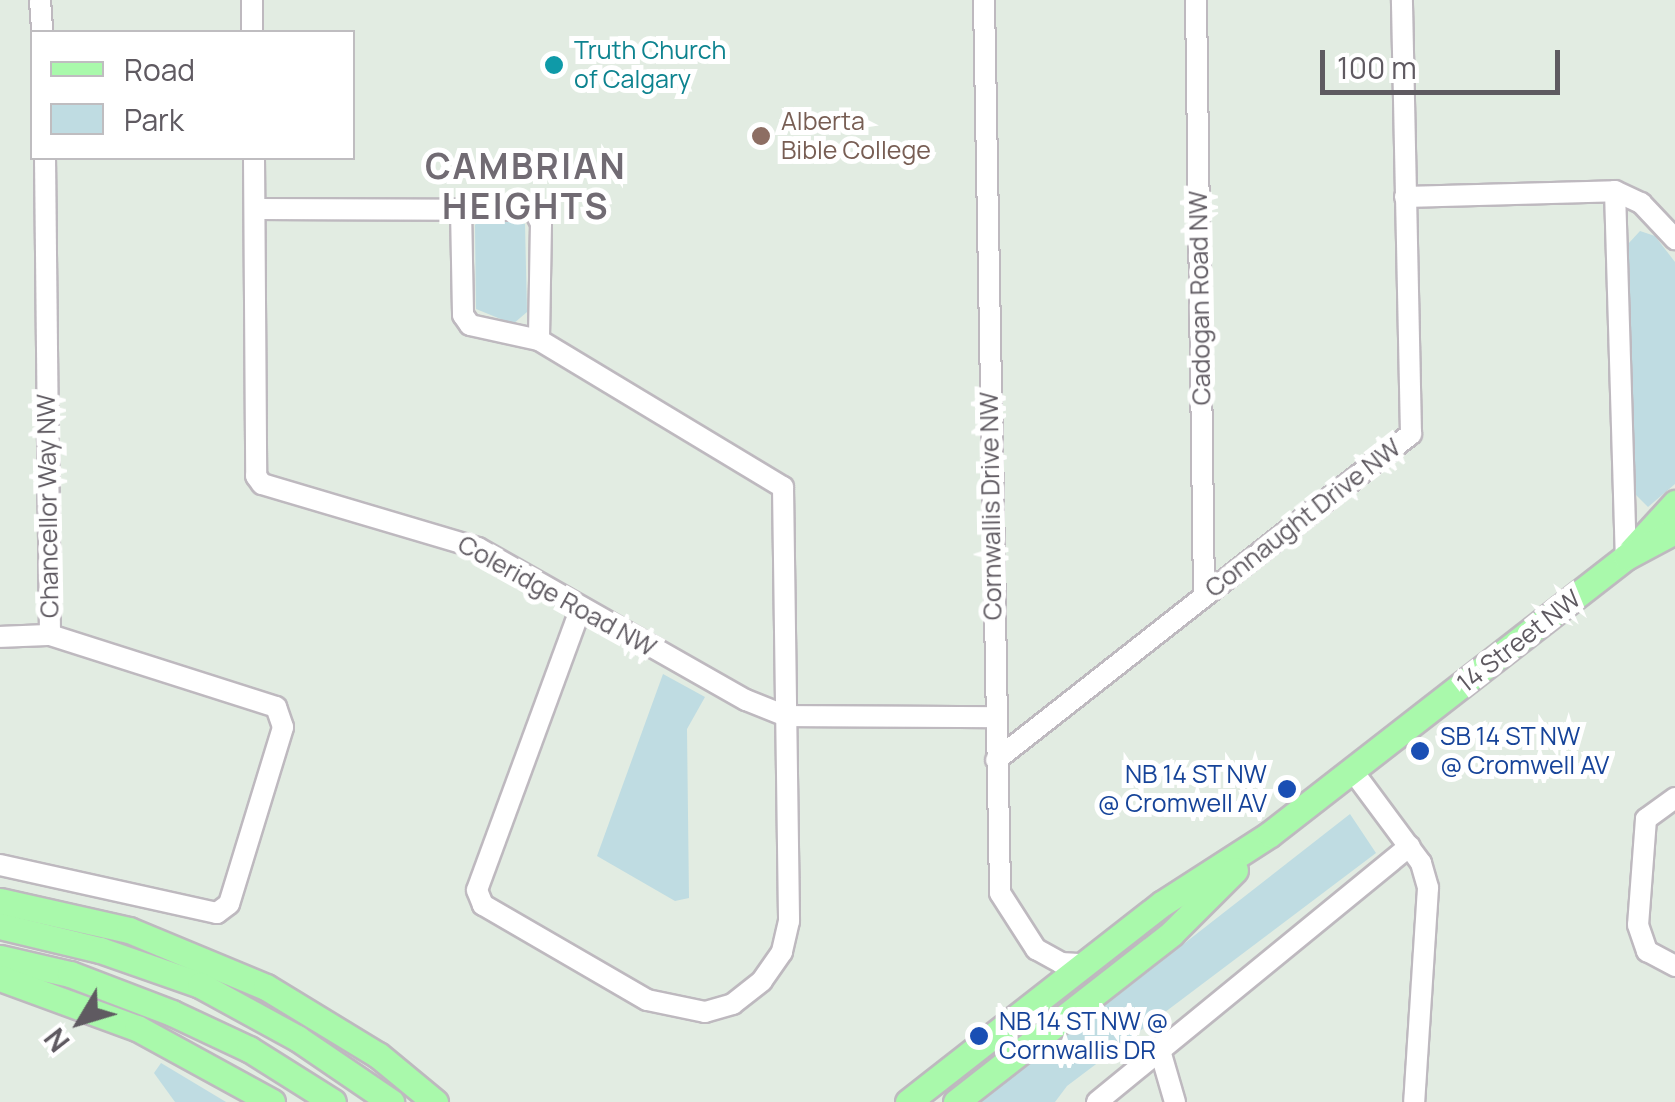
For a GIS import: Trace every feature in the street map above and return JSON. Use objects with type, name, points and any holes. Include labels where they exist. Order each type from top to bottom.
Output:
[{"type":"main road","name":"14 Street NW","points":[[1626,558],[1675,503]]},
{"type":"main road","name":"14 Street NW","points":[[908,1102],[1083,964],[1270,834],[1626,558],[1675,531]]},
{"type":"main road","name":"14 Street NW","points":[[956,1102],[1172,933],[1270,834]]},
{"type":"main road","points":[[0,901],[129,930],[266,987],[378,1055],[434,1102]]},
{"type":"main road","points":[[0,926],[100,950],[200,985],[297,1038],[391,1102]]},
{"type":"main road","points":[[0,958],[70,974],[172,1013],[249,1049],[333,1102]]},
{"type":"main road","points":[[0,978],[137,1028],[272,1102]]},
{"type":"street","points":[[40,0],[42,30]]},
{"type":"street","points":[[252,0],[252,30]]},
{"type":"street","name":"Cornwallis Drive NW","points":[[984,0],[1000,893],[1036,949],[1083,964]]},
{"type":"street","name":"Cadogan Road NW","points":[[1196,0],[1204,596]]},
{"type":"street","name":"Connaught Drive NW","points":[[996,760],[1410,434],[1402,0]]},
{"type":"street","name":"Chancellor Way NW","points":[[0,865],[217,914],[229,904],[283,726],[276,707],[50,635],[45,160]]},
{"type":"street","name":"Coleridge Road NW","points":[[254,160],[256,476],[262,484],[478,548],[581,608],[786,716],[994,716]]},
{"type":"street","points":[[1615,191],[1626,558]]},
{"type":"street","points":[[1405,197],[1615,191],[1641,203],[1675,239]]},
{"type":"street","points":[[256,209],[534,210],[541,223],[539,340]]},
{"type":"street","points":[[461,209],[463,315],[470,325],[539,340],[783,488],[790,921],[782,952],[762,981],[734,1004],[705,1012],[647,1000],[483,905],[477,890],[581,608]]},
{"type":"street","points":[[0,637],[50,635]]},
{"type":"street","points":[[1352,770],[1410,846],[1428,888],[1414,1102]]},
{"type":"street","points":[[1675,798],[1646,819],[1638,926],[1647,951],[1675,966]]},
{"type":"street","points":[[1097,1102],[1159,1047],[1410,846]]},
{"type":"street","points":[[1159,1047],[1175,1102]]},
{"type":"green space","points":[[482,217],[525,224],[527,312],[513,324],[476,309],[475,225]]},
{"type":"green space","points":[[1640,231],[1655,236],[1675,262],[1675,484],[1648,507],[1634,493],[1628,244]]},
{"type":"green space","points":[[663,674],[705,697],[687,729],[689,898],[675,901],[597,856]]},
{"type":"green space","points":[[1350,814],[1376,853],[1067,1086],[1055,1102],[981,1102]]},
{"type":"green space","points":[[161,1063],[226,1102],[175,1102],[154,1073]]},
{"type":"place","name":"Truth Church of Calgary","points":[[554,65]]},
{"type":"place","name":"Alberta Bible College","points":[[761,136]]},
{"type":"place","name":"SB 14 ST NW @ Cromwell AV","points":[[1420,751]]},
{"type":"place","name":"NB 14 ST NW @ Cromwell AV","points":[[1287,789]]},
{"type":"place","name":"NB 14 ST NW @ Cornwallis DR","points":[[979,1036]]},
{"type":"district","name":"CAMBRIAN HEIGHTS","points":[[526,186]]}]
